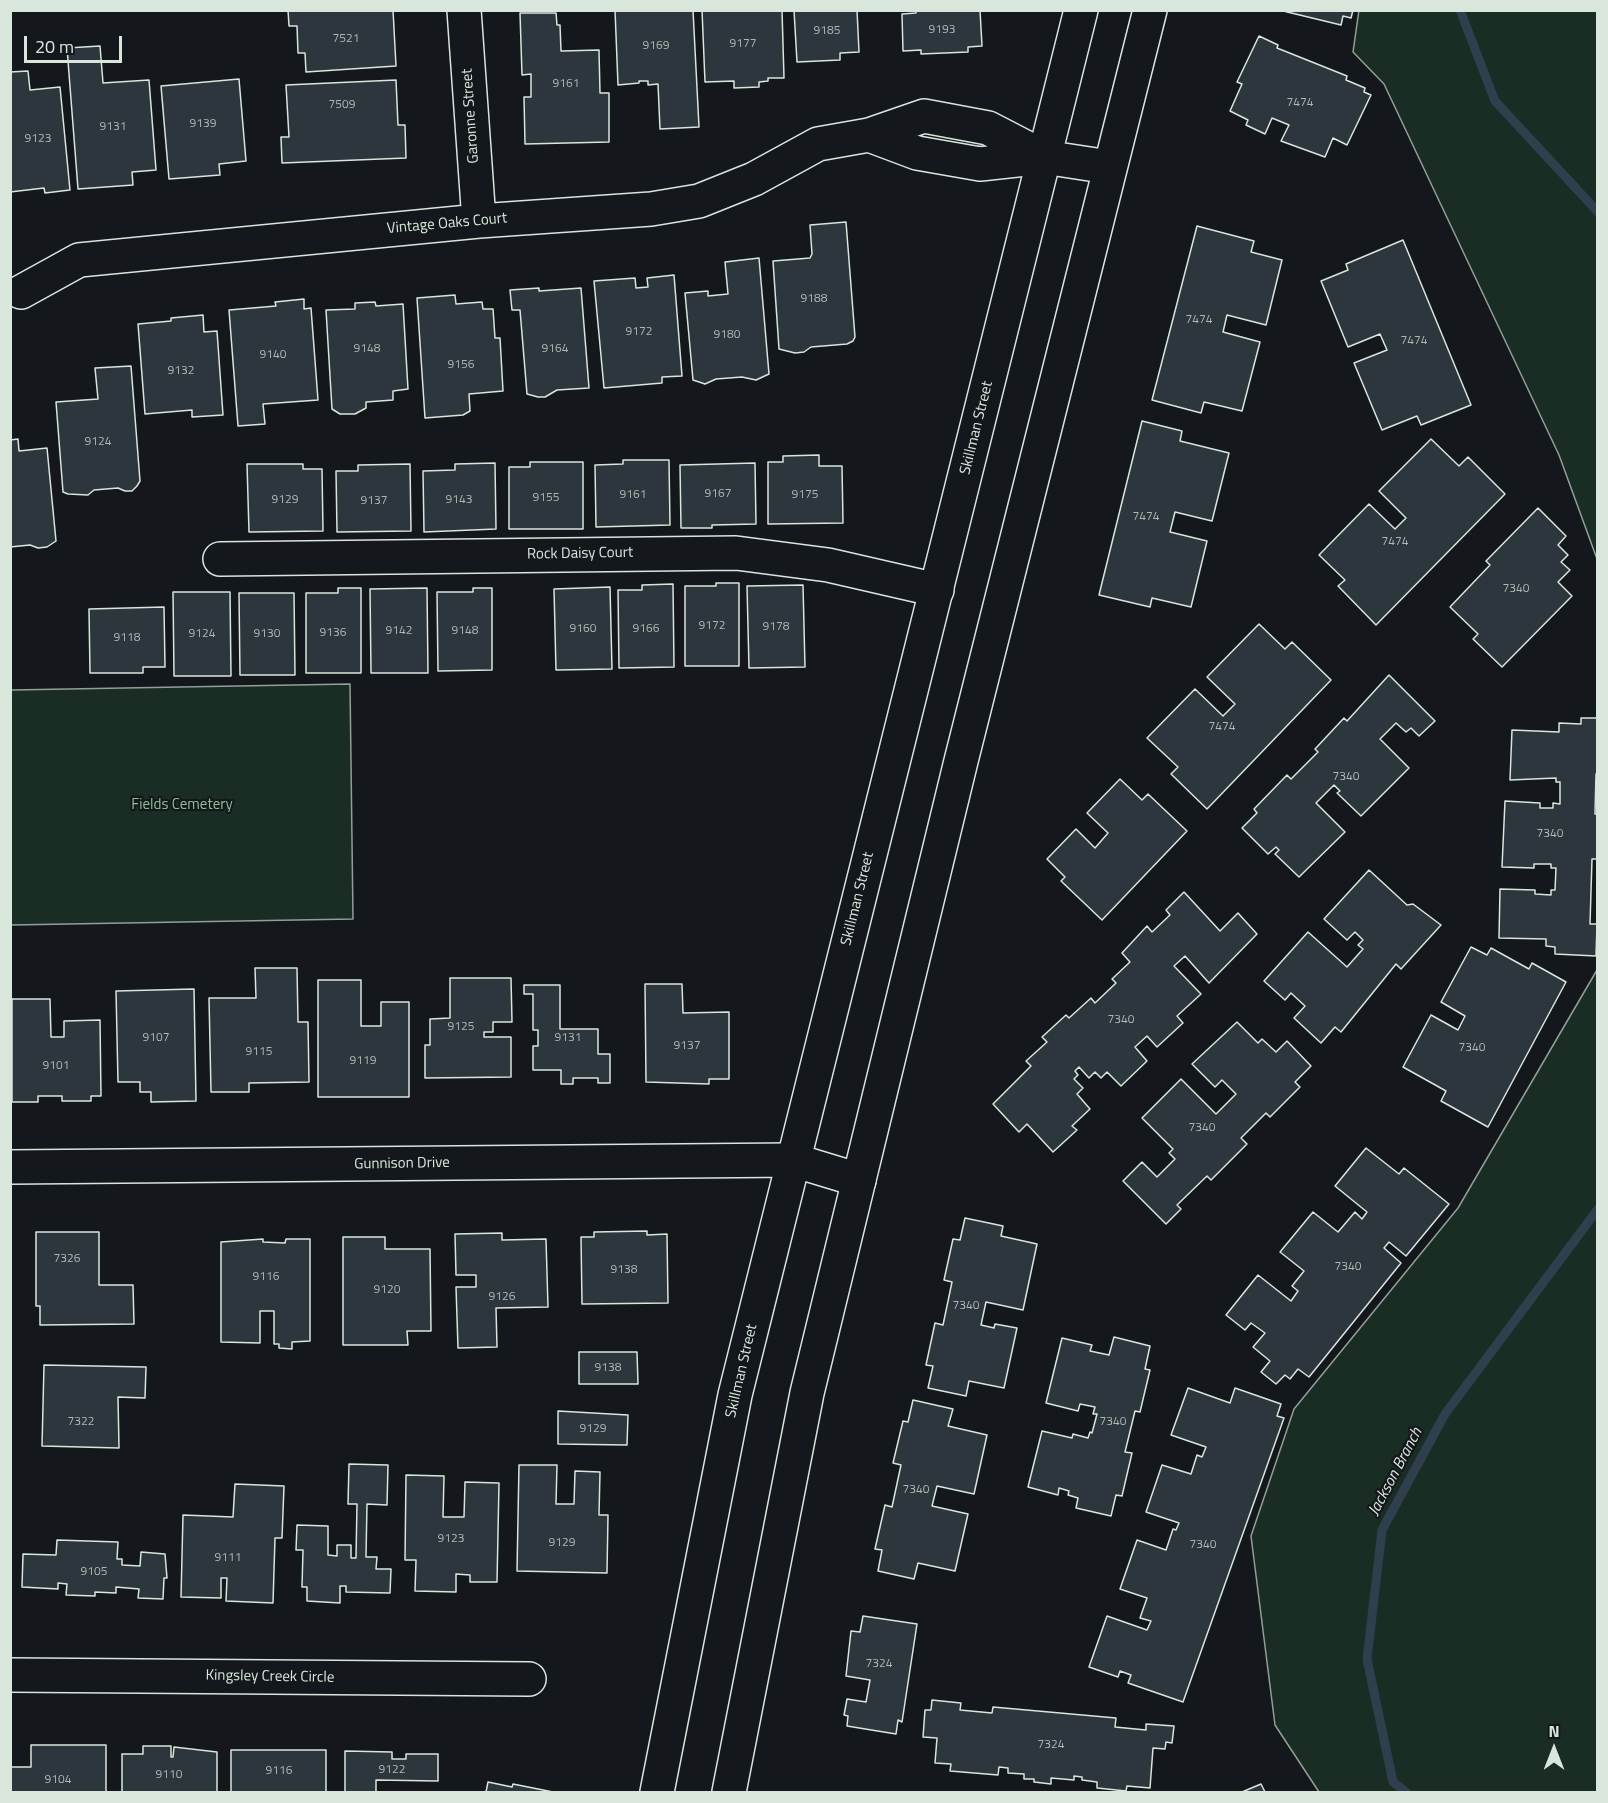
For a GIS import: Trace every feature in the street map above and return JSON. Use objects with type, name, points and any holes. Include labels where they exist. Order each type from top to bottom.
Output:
[{"type":"main road","name":"Garonne Street","points":[[464,10],[479,221]]},
{"type":"main road","name":"Skillman Street","points":[[657,1792],[735,1395],[1081,10]]},
{"type":"main road","points":[[729,1792],[807,1393],[1109,167],[1150,10]]},
{"type":"main road","name":"Vintage Oaks Court","points":[[21,292],[79,260],[479,221],[651,210],[699,201],[754,179],[818,144],[869,135],[917,153],[980,164],[1044,157],[1109,167]]},
{"type":"main road","name":"Rock Daisy Court","points":[[220,559],[736,552],[828,565],[937,590]]},
{"type":"main road","name":"Gunnison Drive","points":[[10,1167],[793,1160],[859,1180]]},
{"type":"main road","name":"Kingsley Creek Circle","points":[[10,1675],[529,1679]]},
{"type":"green space","points":[[1359,10],[1597,11],[1597,559],[1559,455],[1384,84],[1353,52]]},
{"type":"green space","name":"Fields Cemetery","points":[[350,684],[353,919],[11,925],[11,690]]},
{"type":"green space","points":[[1597,970],[1597,1792],[1319,1792],[1275,1725],[1251,1536],[1294,1409],[1458,1208]]},
{"type":"building","points":[[288,10],[393,10],[396,66],[306,72],[305,53],[298,53],[297,26],[289,26]]},
{"type":"building","points":[[615,10],[693,10],[699,127],[660,129],[658,84],[648,85],[648,81],[639,81],[639,83],[618,85]]},
{"type":"building","points":[[702,10],[782,10],[784,78],[768,78],[768,81],[759,82],[759,87],[734,88],[734,81],[705,82]]},
{"type":"building","points":[[794,10],[857,10],[859,52],[840,53],[840,60],[797,62]]},
{"type":"building","points":[[916,10],[980,10],[982,46],[968,47],[968,52],[921,54],[921,50],[903,51],[902,14],[916,13]]},
{"type":"building","points":[[1279,10],[1353,10],[1351,18],[1343,16],[1341,25]]},
{"type":"building","points":[[520,13],[556,13],[557,25],[560,25],[561,51],[599,50],[600,93],[609,93],[609,142],[525,144],[524,97],[531,97],[531,74],[522,75]]},
{"type":"building","points":[[1259,36],[1278,45],[1277,48],[1347,76],[1346,80],[1365,88],[1364,92],[1371,95],[1347,145],[1333,138],[1325,157],[1281,141],[1289,125],[1272,118],[1265,134],[1246,125],[1248,120],[1230,111],[1242,84],[1237,82]]},
{"type":"building","points":[[100,46],[103,83],[149,80],[156,170],[132,172],[133,185],[78,189],[67,48]]},
{"type":"building","points":[[28,71],[30,90],[60,87],[70,190],[45,193],[44,188],[10,192],[10,72]]},
{"type":"building","points":[[239,79],[246,161],[219,164],[220,175],[169,179],[161,86]]},
{"type":"building","points":[[396,80],[398,125],[405,125],[406,158],[282,163],[281,137],[289,137],[286,85]]},
{"type":"building","points":[[846,222],[855,337],[853,341],[847,344],[811,347],[804,352],[795,353],[779,349],[773,261],[810,258],[812,254],[810,225]]},
{"type":"building","points":[[1197,226],[1254,241],[1251,252],[1282,260],[1266,325],[1227,315],[1223,332],[1260,342],[1242,411],[1204,402],[1201,413],[1152,400]]},
{"type":"building","points":[[1403,240],[1471,405],[1421,425],[1417,416],[1382,430],[1354,363],[1387,350],[1380,334],[1348,347],[1321,281],[1348,270],[1346,264]]},
{"type":"building","points":[[759,258],[769,374],[756,380],[742,377],[716,379],[705,384],[693,380],[685,293],[708,291],[708,296],[728,294],[725,262]]},
{"type":"building","points":[[674,275],[682,376],[662,377],[662,383],[604,388],[594,281],[635,278],[636,288],[648,287],[647,278]]},
{"type":"building","points":[[539,288],[539,291],[581,288],[589,388],[557,390],[545,397],[527,394],[520,310],[512,310],[510,290]]},
{"type":"building","points":[[455,295],[456,304],[482,302],[483,309],[493,309],[495,338],[500,338],[503,391],[469,394],[470,411],[463,415],[425,418],[417,298]]},
{"type":"building","points":[[304,299],[304,309],[311,308],[318,400],[263,404],[265,424],[238,426],[229,310],[276,306],[275,302]]},
{"type":"building","points":[[375,302],[376,306],[403,304],[408,389],[393,391],[393,400],[366,402],[366,408],[355,414],[340,414],[332,409],[326,310],[355,309],[355,303]]},
{"type":"building","points":[[203,315],[204,332],[217,331],[223,415],[192,417],[192,410],[145,414],[138,324]]},
{"type":"building","points":[[131,366],[140,481],[132,491],[118,488],[94,490],[88,495],[63,492],[56,402],[98,399],[95,368]]},
{"type":"building","points":[[1142,421],[1182,431],[1180,441],[1229,453],[1212,521],[1175,512],[1170,532],[1207,541],[1191,607],[1152,598],[1150,607],[1099,595]]},
{"type":"building","points":[[18,439],[19,451],[47,448],[56,541],[47,547],[38,548],[30,545],[10,547],[10,440]]},
{"type":"building","points":[[1431,439],[1459,466],[1468,457],[1505,494],[1376,625],[1338,586],[1345,580],[1319,555],[1369,504],[1395,529],[1406,518],[1379,491]]},
{"type":"building","points":[[819,455],[819,466],[842,466],[843,523],[768,524],[768,462],[783,462],[783,456]]},
{"type":"building","points":[[623,460],[669,460],[670,525],[596,527],[595,465],[623,464]]},
{"type":"building","points":[[530,462],[583,462],[583,529],[509,529],[509,467],[530,467]]},
{"type":"building","points":[[495,463],[496,529],[424,532],[423,471],[455,470],[455,464]]},
{"type":"building","points":[[755,463],[756,524],[681,528],[680,465]]},
{"type":"building","points":[[247,464],[303,464],[303,469],[322,469],[323,531],[249,532]]},
{"type":"building","points":[[410,464],[411,531],[337,532],[336,471],[358,471],[358,465]]},
{"type":"building","points":[[1538,508],[1566,536],[1558,545],[1568,555],[1561,562],[1570,570],[1558,582],[1572,596],[1502,667],[1473,639],[1478,634],[1450,607],[1490,565],[1486,561]]},
{"type":"building","points":[[716,583],[739,583],[739,666],[685,666],[685,586],[716,586]]},
{"type":"building","points":[[673,584],[674,667],[619,668],[618,590],[642,590],[642,585]]},
{"type":"building","points":[[803,585],[805,667],[749,668],[747,586]]},
{"type":"building","points":[[610,587],[612,669],[556,670],[554,589]]},
{"type":"building","points":[[338,588],[361,588],[361,673],[306,673],[306,593],[338,593]]},
{"type":"building","points":[[427,588],[428,673],[371,673],[370,589]]},
{"type":"building","points":[[473,588],[492,588],[492,670],[438,671],[437,592],[473,592]]},
{"type":"building","points":[[173,592],[230,592],[231,676],[174,676]]},
{"type":"building","points":[[239,593],[294,593],[295,675],[240,675]]},
{"type":"building","points":[[164,607],[165,667],[143,667],[143,673],[90,673],[89,609]]},
{"type":"building","points":[[1259,624],[1285,649],[1292,642],[1331,680],[1207,809],[1171,774],[1178,767],[1147,738],[1195,689],[1223,716],[1235,704],[1207,677]]},
{"type":"building","points":[[1389,675],[1435,721],[1419,736],[1411,728],[1406,732],[1396,723],[1380,739],[1409,768],[1361,816],[1337,793],[1340,791],[1334,785],[1316,803],[1345,832],[1299,877],[1275,854],[1279,850],[1276,847],[1268,854],[1242,828],[1257,813],[1254,809],[1287,775],[1291,779],[1318,752],[1315,749],[1344,718],[1347,721]]},
{"type":"building","points":[[1581,718],[1598,718],[1595,814],[1598,814],[1598,854],[1597,859],[1592,859],[1590,924],[1597,924],[1596,956],[1555,954],[1555,947],[1546,946],[1546,939],[1499,938],[1500,889],[1535,890],[1535,894],[1551,895],[1551,890],[1555,890],[1556,868],[1551,868],[1551,864],[1534,864],[1534,868],[1502,867],[1505,801],[1540,803],[1540,808],[1553,808],[1553,803],[1560,804],[1560,782],[1556,782],[1556,778],[1510,780],[1512,730],[1559,732],[1559,723],[1581,724]]},
{"type":"building","points":[[1120,779],[1142,800],[1148,794],[1187,831],[1102,920],[1061,881],[1065,877],[1047,859],[1076,829],[1095,848],[1108,833],[1087,813]]},
{"type":"building","points":[[1369,870],[1407,905],[1413,904],[1441,925],[1401,969],[1396,964],[1341,1032],[1335,1027],[1321,1043],[1294,1018],[1305,1006],[1291,993],[1285,1000],[1264,981],[1308,932],[1347,967],[1363,949],[1358,945],[1363,940],[1355,932],[1347,940],[1324,919]]},
{"type":"building","points":[[1184,892],[1220,931],[1238,913],[1257,934],[1209,983],[1185,956],[1174,966],[1201,994],[1177,1016],[1183,1023],[1157,1047],[1147,1036],[1135,1047],[1147,1061],[1121,1086],[1107,1072],[1101,1078],[1095,1072],[1089,1078],[1079,1067],[1075,1071],[1078,1075],[1074,1079],[1083,1088],[1077,1094],[1090,1109],[1072,1126],[1077,1130],[1053,1152],[1027,1124],[1019,1132],[993,1104],[1031,1066],[1026,1061],[1047,1042],[1042,1037],[1066,1015],[1069,1018],[1091,998],[1095,1003],[1116,983],[1112,979],[1130,962],[1122,953],[1147,926],[1152,932],[1170,915],[1166,910]]},
{"type":"building","points":[[1471,947],[1487,955],[1491,948],[1529,969],[1532,963],[1566,982],[1488,1127],[1441,1101],[1446,1091],[1403,1067],[1431,1015],[1458,1030],[1465,1016],[1441,1002]]},
{"type":"building","points":[[255,968],[297,968],[298,1022],[308,1022],[309,1082],[249,1083],[249,1092],[211,1092],[209,998],[256,998]]},
{"type":"building","points":[[450,978],[511,978],[512,1022],[493,1022],[493,1032],[484,1032],[484,1037],[511,1037],[511,1077],[425,1078],[425,1045],[430,1045],[430,1019],[450,1018]]},
{"type":"building","points":[[318,980],[361,980],[361,1026],[381,1026],[381,1002],[409,1002],[409,1097],[318,1097]]},
{"type":"building","points":[[645,984],[682,984],[683,1013],[729,1012],[729,1079],[709,1079],[709,1084],[646,1082]]},
{"type":"building","points":[[524,985],[560,985],[560,1029],[598,1029],[598,1054],[610,1054],[610,1083],[598,1083],[598,1078],[573,1078],[573,1084],[561,1084],[561,1070],[533,1070],[533,1046],[538,1046],[538,1030],[533,1030],[533,994],[524,994]]},
{"type":"building","points":[[194,989],[196,1101],[151,1102],[151,1092],[140,1092],[140,1082],[118,1082],[116,991]]},
{"type":"building","points":[[12,999],[50,999],[51,1037],[64,1037],[64,1021],[100,1020],[101,1096],[91,1096],[91,1101],[62,1101],[62,1096],[38,1096],[38,1102],[12,1102]]},
{"type":"building","points":[[1237,1022],[1258,1043],[1262,1039],[1276,1052],[1287,1041],[1311,1066],[1295,1082],[1300,1087],[1270,1117],[1266,1113],[1241,1138],[1247,1144],[1211,1180],[1207,1176],[1177,1205],[1181,1209],[1166,1224],[1123,1181],[1142,1162],[1157,1177],[1175,1159],[1169,1153],[1173,1149],[1142,1118],[1181,1079],[1216,1114],[1236,1094],[1222,1080],[1215,1087],[1192,1064]]},
{"type":"building","points":[[1366,1148],[1399,1174],[1404,1168],[1449,1204],[1406,1256],[1389,1242],[1384,1248],[1401,1263],[1309,1377],[1298,1369],[1290,1379],[1285,1375],[1276,1384],[1261,1372],[1270,1361],[1253,1347],[1265,1333],[1251,1323],[1245,1330],[1226,1315],[1258,1275],[1291,1301],[1298,1291],[1292,1286],[1304,1271],[1280,1252],[1313,1212],[1338,1232],[1355,1212],[1362,1219],[1367,1212],[1335,1186]]},
{"type":"building","points":[[965,1218],[1003,1226],[1001,1236],[1037,1244],[1023,1310],[986,1302],[981,1325],[994,1328],[995,1324],[1017,1328],[1004,1388],[969,1381],[966,1396],[928,1388],[933,1366],[926,1365],[935,1323],[943,1325],[952,1282],[944,1280],[953,1239],[960,1240]]},
{"type":"building","points":[[647,1231],[647,1235],[667,1234],[668,1303],[582,1304],[581,1237],[594,1237],[594,1232]]},
{"type":"building","points":[[36,1232],[99,1232],[99,1285],[133,1285],[134,1324],[40,1325],[40,1306],[36,1306]]},
{"type":"building","points":[[502,1233],[502,1240],[546,1239],[548,1307],[496,1308],[497,1347],[458,1348],[456,1287],[476,1287],[476,1275],[456,1275],[455,1234]]},
{"type":"building","points":[[343,1237],[385,1237],[385,1249],[430,1249],[431,1331],[407,1331],[408,1345],[343,1345]]},
{"type":"building","points":[[263,1239],[263,1242],[285,1243],[286,1239],[310,1239],[310,1341],[292,1342],[292,1349],[279,1348],[279,1344],[274,1344],[274,1311],[260,1311],[260,1343],[221,1342],[221,1242]]},
{"type":"building","points":[[1114,1337],[1150,1346],[1145,1369],[1150,1370],[1140,1412],[1135,1411],[1125,1452],[1132,1453],[1122,1496],[1116,1495],[1111,1516],[1076,1508],[1078,1498],[1068,1495],[1069,1491],[1059,1488],[1058,1495],[1028,1487],[1042,1431],[1072,1438],[1073,1434],[1088,1438],[1090,1432],[1092,1433],[1097,1414],[1093,1414],[1095,1407],[1080,1404],[1078,1411],[1046,1403],[1062,1338],[1092,1345],[1090,1351],[1109,1355]]},
{"type":"building","points":[[579,1352],[637,1352],[638,1384],[579,1384]]},
{"type":"building","points":[[44,1365],[146,1367],[145,1398],[118,1397],[119,1448],[42,1446]]},
{"type":"building","points":[[1188,1388],[1230,1403],[1235,1388],[1281,1404],[1277,1416],[1284,1418],[1183,1702],[1128,1683],[1131,1675],[1120,1671],[1118,1677],[1089,1667],[1107,1616],[1147,1630],[1151,1621],[1140,1618],[1147,1598],[1120,1589],[1137,1540],[1166,1550],[1173,1529],[1176,1530],[1179,1523],[1146,1512],[1162,1465],[1191,1474],[1197,1455],[1202,1457],[1206,1447],[1171,1435]]},
{"type":"building","points":[[913,1400],[953,1409],[948,1426],[987,1435],[974,1494],[937,1486],[932,1506],[968,1514],[955,1571],[918,1563],[914,1579],[878,1571],[882,1550],[875,1549],[885,1505],[892,1507],[901,1465],[893,1463],[903,1421],[908,1422]]},
{"type":"building","points":[[558,1411],[628,1415],[627,1445],[558,1444]]},
{"type":"building","points":[[349,1464],[388,1465],[387,1505],[367,1504],[366,1557],[377,1557],[376,1569],[391,1569],[390,1593],[346,1592],[346,1586],[340,1586],[340,1603],[307,1601],[307,1587],[302,1587],[303,1550],[296,1550],[297,1525],[328,1526],[328,1555],[337,1556],[337,1545],[351,1545],[351,1558],[356,1558],[357,1504],[348,1504]]},
{"type":"building","points":[[519,1465],[557,1465],[556,1504],[574,1504],[575,1471],[600,1472],[599,1515],[608,1515],[607,1573],[517,1571]]},
{"type":"building","points":[[406,1475],[444,1476],[443,1517],[464,1517],[465,1482],[499,1483],[497,1582],[470,1582],[470,1575],[456,1574],[456,1592],[415,1591],[416,1560],[405,1560]]},
{"type":"building","points":[[235,1484],[284,1486],[282,1538],[275,1538],[273,1603],[226,1601],[227,1578],[221,1578],[221,1598],[181,1597],[183,1515],[233,1517]]},
{"type":"building","points":[[57,1540],[118,1542],[117,1559],[122,1559],[122,1565],[140,1566],[141,1552],[165,1554],[167,1578],[164,1578],[163,1599],[138,1598],[139,1589],[116,1587],[116,1593],[95,1592],[95,1596],[66,1595],[67,1584],[58,1583],[58,1589],[22,1587],[23,1554],[56,1555]]},
{"type":"building","points":[[863,1616],[917,1624],[902,1722],[898,1720],[896,1734],[847,1726],[848,1716],[844,1715],[847,1699],[866,1702],[870,1680],[846,1676],[851,1631],[860,1632]]},
{"type":"building","points":[[932,1700],[961,1703],[960,1710],[992,1713],[993,1707],[1116,1718],[1115,1727],[1146,1730],[1146,1724],[1174,1726],[1172,1743],[1166,1742],[1165,1749],[1153,1748],[1150,1788],[1127,1786],[1126,1791],[1097,1788],[1097,1782],[1082,1780],[1082,1777],[1074,1776],[1074,1780],[1051,1778],[1051,1784],[1034,1782],[1034,1779],[1024,1779],[1024,1774],[1008,1773],[1008,1768],[999,1767],[998,1775],[950,1771],[951,1764],[935,1763],[937,1738],[923,1737],[925,1710],[931,1710]]},
{"type":"building","points":[[31,1745],[106,1745],[106,1792],[10,1792],[10,1767],[31,1767]]},
{"type":"building","points":[[143,1746],[171,1746],[171,1757],[173,1757],[174,1747],[217,1752],[217,1792],[122,1792],[122,1754],[143,1754]]},
{"type":"building","points":[[231,1750],[326,1750],[326,1792],[231,1792]]},
{"type":"building","points":[[345,1751],[392,1752],[392,1759],[406,1759],[406,1754],[438,1754],[438,1781],[376,1780],[376,1792],[345,1792]]},
{"type":"building","points":[[488,1782],[512,1787],[513,1784],[553,1792],[486,1792]]},
{"type":"building","points":[[1261,1784],[1265,1792],[1242,1792]]},
{"type":"waterway","name":"Jackson Branch","points":[[1460,10],[1495,101],[1598,212]]},
{"type":"waterway","name":"Jackson Branch","points":[[1406,1792],[1393,1782],[1367,1659],[1382,1530],[1445,1414],[1598,1209]]}]
